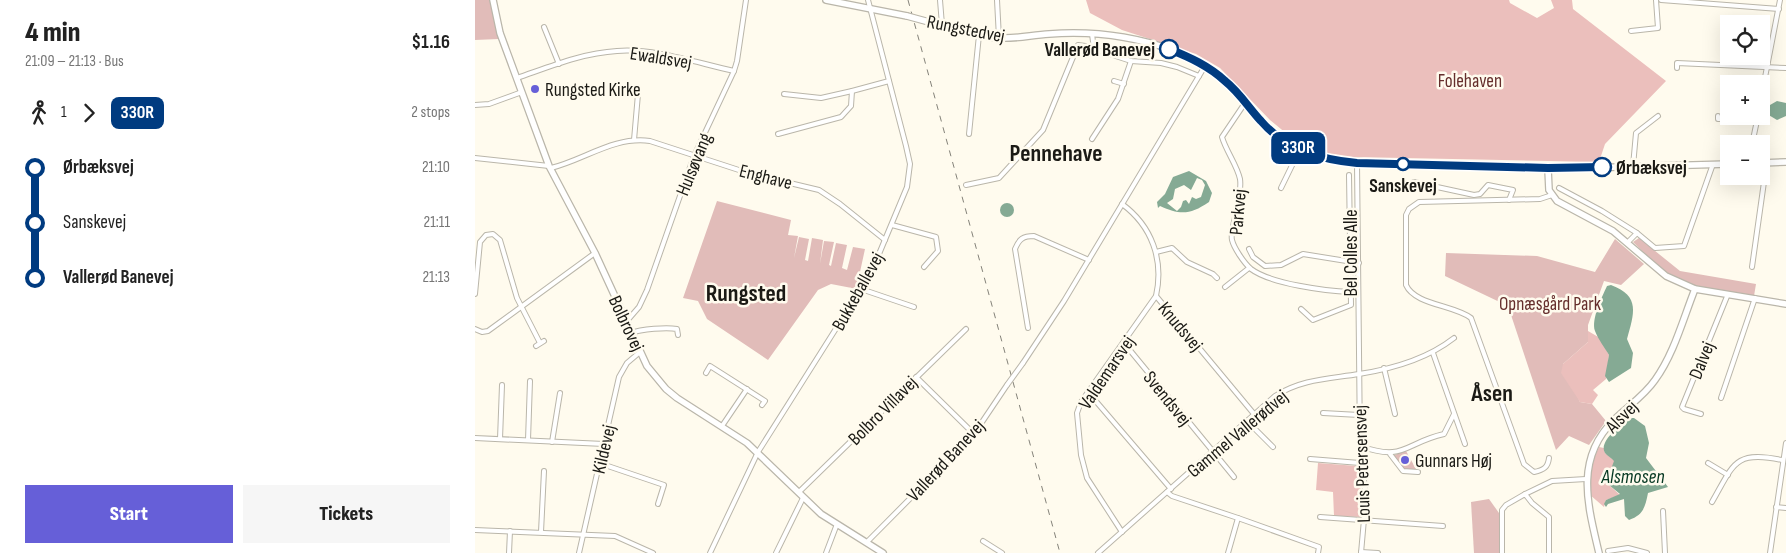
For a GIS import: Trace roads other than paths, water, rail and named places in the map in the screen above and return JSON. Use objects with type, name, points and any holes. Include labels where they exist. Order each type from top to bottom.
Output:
[{"type":"street","name":"Bolbrovej","points":[[493,0],[500,33],[550,167],[595,253],[647,366],[666,389],[758,452],[821,514],[883,553]]},
{"type":"street","name":"Hulsøvang","points":[[626,322],[639,307],[647,290],[694,156],[734,71],[746,0]]},
{"type":"street","name":"Rungstedvej","points":[[825,0],[907,16],[999,38],[1055,34],[1092,34],[1147,43],[1170,50],[1205,66],[1226,81],[1268,128],[1300,149],[1326,159],[1357,163],[1548,168],[1720,164]]},
{"type":"street","name":"Bukkeballevej","points":[[710,553],[758,452],[861,289],[892,225],[907,187],[910,164],[868,0]]},
{"type":"street","points":[[940,0],[942,25]]},
{"type":"street","points":[[997,0],[999,38]]},
{"type":"street","points":[[1631,31],[1658,28],[1656,0]]},
{"type":"street","points":[[1661,0],[1779,9]]},
{"type":"street","points":[[1765,75],[1781,0]]},
{"type":"street","points":[[544,27],[559,64]]},
{"type":"street","points":[[969,134],[979,34]]},
{"type":"street","points":[[1092,34],[1093,47]]},
{"type":"street","points":[[966,185],[997,180],[1043,130],[1078,45],[1093,47],[1131,61],[1161,63],[1199,76]]},
{"type":"street","name":"Ewaldsvej","points":[[517,78],[599,52],[631,50],[734,71]]},
{"type":"street","points":[[1092,139],[1118,99],[1131,61]]},
{"type":"street","points":[[1677,68],[1677,63],[1786,68]]},
{"type":"street","name":"Vallerød Banevej","points":[[867,542],[974,434],[1023,363],[1089,260],[1205,66]]},
{"type":"street","points":[[1114,81],[1123,84]]},
{"type":"street","points":[[784,94],[821,98],[889,82]]},
{"type":"street","points":[[778,134],[841,117],[851,106],[852,91]]},
{"type":"street","points":[[475,104],[489,104],[522,92]]},
{"type":"street","points":[[633,140],[639,94]]},
{"type":"street","name":"Parkvej","points":[[1245,103],[1228,125],[1222,137],[1240,177],[1241,195],[1231,238],[1249,268]]},
{"type":"street","points":[[1633,166],[1635,133],[1659,116]]},
{"type":"street","points":[[1718,116],[1718,119],[1720,119]]},
{"type":"street","name":"Enghave","points":[[550,167],[575,161],[615,143],[633,140],[650,141],[748,173],[819,190],[840,204],[885,240]]},
{"type":"street","points":[[1281,188],[1300,149]]},
{"type":"street","points":[[475,158],[550,167]]},
{"type":"street","points":[[1770,163],[1786,162]]},
{"type":"street","points":[[1357,163],[1359,374]]},
{"type":"street","points":[[1559,188],[1602,210],[1637,233],[1655,248],[1684,246],[1713,164]]},
{"type":"street","points":[[1548,168],[1548,184],[1552,195],[1557,201],[1598,222],[1628,242],[1666,276],[1695,289],[1786,304]]},
{"type":"street","name":"Bel Colles Alle","points":[[1301,309],[1313,320],[1351,305],[1349,174]]},
{"type":"street","points":[[1414,182],[1474,195],[1480,194],[1488,185],[1513,190],[1509,200]]},
{"type":"street","points":[[1752,267],[1764,185]]},
{"type":"street","points":[[1549,458],[1548,464],[1541,471],[1534,472],[1524,464],[1471,318],[1411,294],[1406,285],[1407,215],[1413,204],[1419,202],[1540,199],[1552,195]]},
{"type":"street","points":[[1497,200],[1497,208]]},
{"type":"street","name":"Knudsvej","points":[[1122,204],[1141,220],[1152,240],[1156,252],[1159,278],[1156,296],[1254,414]]},
{"type":"street","points":[[892,225],[936,237],[938,251],[924,267]]},
{"type":"street","points":[[1628,242],[1637,233]]},
{"type":"street","points":[[475,294],[481,242],[483,237],[493,234],[500,240],[521,307],[542,342],[535,346]]},
{"type":"street","points":[[1028,328],[1015,249],[1017,242],[1027,236],[1034,236],[1089,260]]},
{"type":"street","points":[[1156,252],[1171,248],[1187,262],[1213,274],[1217,278]]},
{"type":"street","points":[[1249,249],[1253,257],[1265,266],[1281,264],[1303,254],[1359,263]]},
{"type":"street","points":[[475,329],[482,332],[488,331],[595,253]]},
{"type":"street","points":[[1225,287],[1249,268],[1281,281],[1351,292]]},
{"type":"street","points":[[861,289],[914,307]]},
{"type":"street","name":"Alsvej","points":[[1599,553],[1588,507],[1586,479],[1590,456],[1603,432],[1650,386],[1662,369],[1695,289]]},
{"type":"street","name":"Dalvej","points":[[1701,414],[1684,410],[1682,407],[1728,294]]},
{"type":"street","name":"Valdemarsvej","points":[[1122,532],[1087,478],[1081,455],[1077,413],[1081,402],[1125,343],[1156,296]]},
{"type":"street","points":[[1721,398],[1755,298]]},
{"type":"street","points":[[631,333],[640,330],[677,328],[678,336]]},
{"type":"street","name":"Bolbro Villavej","points":[[799,492],[966,329]]},
{"type":"street","name":"Gammel Vallerødvej","points":[[1098,553],[1275,396],[1302,383],[1359,374],[1433,353],[1454,338]]},
{"type":"street","name":"Svendsvej","points":[[1125,343],[1234,477]]},
{"type":"street","name":"Kildevej","points":[[579,553],[623,369],[632,357],[640,352]]},
{"type":"street","points":[[1433,353],[1465,444]]},
{"type":"street","points":[[706,373],[710,366],[765,401],[762,405]]},
{"type":"street","points":[[1384,368],[1395,414]]},
{"type":"street","name":"Louis Petersensvej","points":[[1359,374],[1360,463],[1365,497],[1361,552]]},
{"type":"street","points":[[916,377],[974,434]]},
{"type":"street","points":[[528,440],[530,381]]},
{"type":"street","points":[[500,439],[502,386]]},
{"type":"street","points":[[722,426],[747,389]]},
{"type":"street","points":[[1088,392],[1171,489]]},
{"type":"street","points":[[552,442],[560,393]]},
{"type":"street","points":[[1323,413],[1359,415]]},
{"type":"street","points":[[1360,446],[1389,454],[1405,449],[1429,437],[1444,434],[1454,414]]},
{"type":"street","points":[[1247,421],[1273,447]]},
{"type":"street","points":[[475,438],[604,444]]},
{"type":"street","points":[[1769,553],[1786,443]]},
{"type":"street","points":[[1389,454],[1403,471],[1418,472]]},
{"type":"street","points":[[1712,502],[1735,464],[1748,457],[1758,455],[1782,460]]},
{"type":"street","points":[[1310,459],[1360,463]]},
{"type":"street","points":[[1708,463],[1728,475]]},
{"type":"street","points":[[599,464],[664,485],[658,504]]},
{"type":"street","points":[[541,532],[545,471]]},
{"type":"street","points":[[1502,553],[1502,510],[1506,505],[1551,481],[1586,479]]},
{"type":"street","points":[[1167,492],[1172,496],[1319,547],[1318,553]]},
{"type":"street","points":[[1525,494],[1531,503],[1549,517],[1549,553]]},
{"type":"street","points":[[776,553],[803,498]]},
{"type":"street","points":[[1776,507],[1786,508]]},
{"type":"street","points":[[1663,511],[1665,553]]},
{"type":"street","points":[[1319,517],[1443,526]]},
{"type":"street","points":[[1228,553],[1238,518]]},
{"type":"street","points":[[826,553],[837,524]]},
{"type":"street","points":[[475,530],[619,537],[653,553]]},
{"type":"street","points":[[509,553],[510,531]]},
{"type":"street","points":[[983,541],[1002,553]]},
{"type":"street","points":[[1608,551],[1627,548],[1647,553]]},
{"type":"street","points":[[1361,552],[1378,553]]},
{"type":"water","points":[[1777,101],[1786,103],[1786,116],[1777,120],[1770,116],[1770,105]]},
{"type":"water","points":[[1189,171],[1206,181],[1212,193],[1209,202],[1185,212],[1173,211],[1160,206],[1158,208],[1157,202],[1165,194],[1173,177]],"holes":[[[1197,178],[1202,180],[1205,185],[1201,197],[1196,199],[1192,197],[1189,204],[1186,200],[1183,201],[1177,211],[1167,203],[1173,199],[1175,189],[1184,185],[1191,190]]]},
{"type":"water","points":[[1004,203],[1010,203],[1014,210],[1010,217],[1004,217],[1000,213],[1000,207]]},
{"type":"water","points":[[1611,285],[1621,289],[1631,300],[1633,314],[1627,339],[1633,353],[1631,368],[1609,382],[1605,376],[1609,355],[1596,334],[1594,320],[1607,286]]},
{"type":"water","name":"Alsmosen","points":[[1629,418],[1634,418],[1645,426],[1649,443],[1646,458],[1668,487],[1648,493],[1643,510],[1629,520],[1625,516],[1624,499],[1608,504],[1606,507],[1604,504],[1606,500],[1620,494],[1609,485],[1607,480],[1614,461],[1605,453],[1604,449],[1607,439],[1611,434]]},
{"type":"railway","points":[[908,0],[1060,553]]},
{"type":"place","name":"Vallerød Banevej","points":[[1169,49]]},
{"type":"place","name":"Rungsted Kirke","points":[[535,89]]},
{"type":"place","name":"Sanskevej","points":[[1403,164]]},
{"type":"place","name":"Ørbæksvej","points":[[1602,167]]},
{"type":"place","name":"Gunnars Høj","points":[[1405,460]]},
{"type":"district","name":"Pennehave","points":[[1056,153]]},
{"type":"district","name":"Rungsted","points":[[746,293]]},
{"type":"district","name":"Åsen","points":[[1492,393]]},
{"type":"park label","name":"Folehaven","points":[[1470,80]]},
{"type":"park label","name":"Opnæsgård Park","points":[[1550,303]]}]
